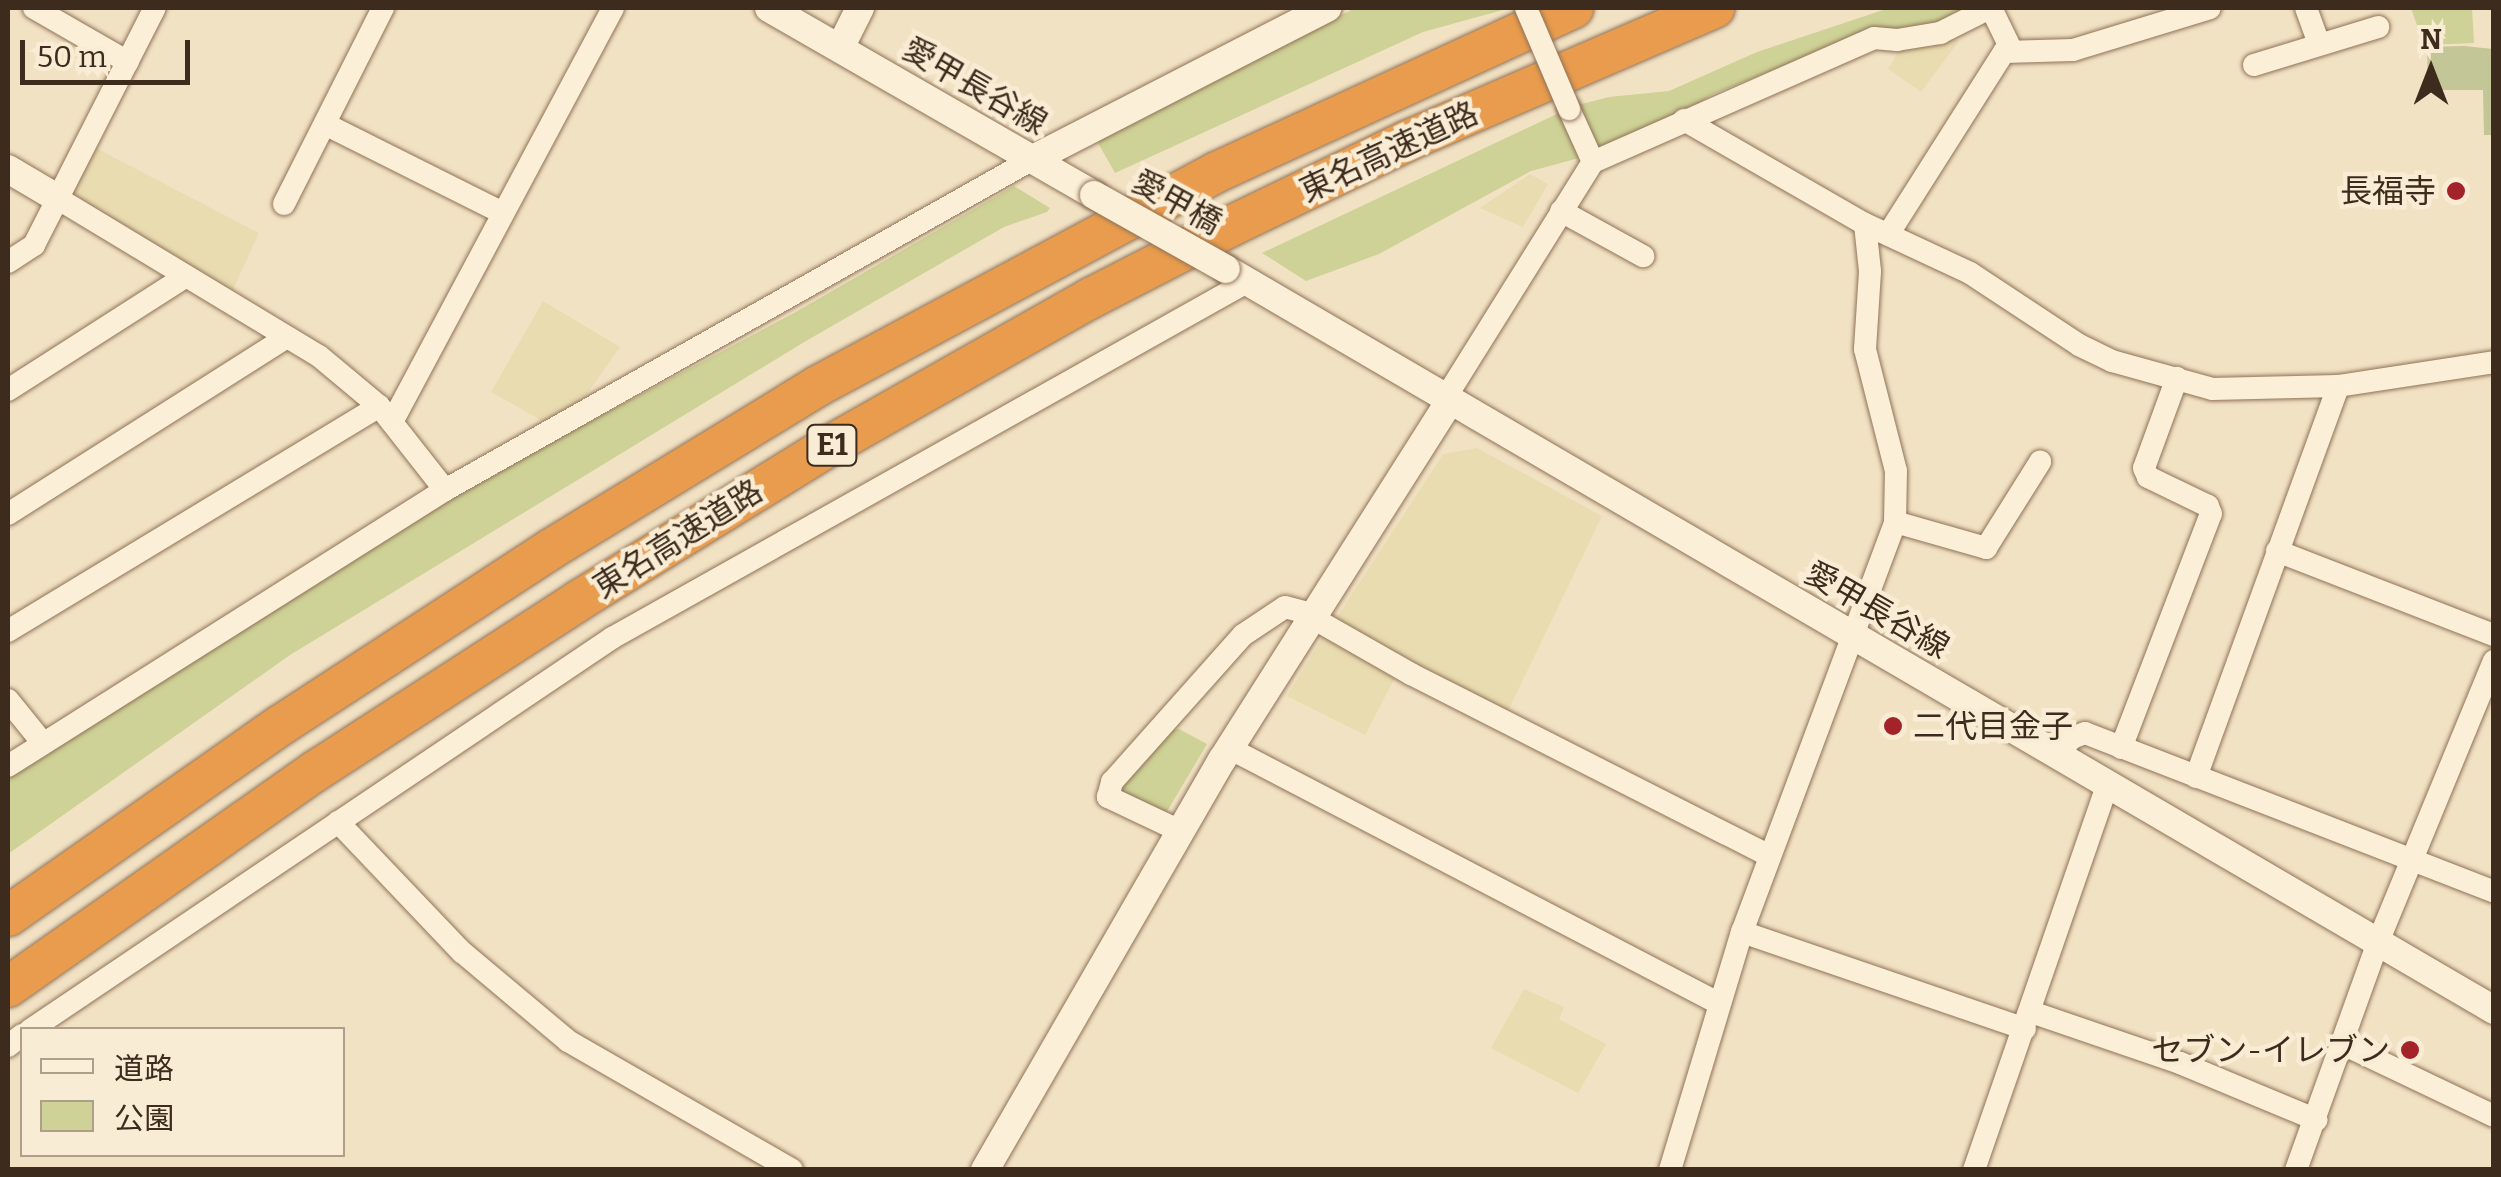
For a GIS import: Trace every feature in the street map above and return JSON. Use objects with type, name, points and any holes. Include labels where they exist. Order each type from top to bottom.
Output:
[{"type":"highway","name":"東名高速道路","points":[[8,916],[281,725],[551,549],[818,386],[1216,172],[1574,8]]},
{"type":"highway","name":"東名高速道路","points":[[8,988],[316,770],[831,445],[1092,298],[1229,227],[1407,141],[1715,8]]},
{"type":"street","points":[[34,8],[128,62]]},
{"type":"street","points":[[8,262],[34,244],[155,8]]},
{"type":"street","points":[[284,204],[383,8]]},
{"type":"street","points":[[8,631],[386,414],[612,8]]},
{"type":"street","name":"愛甲長谷線","points":[[769,8],[1094,195]]},
{"type":"street","points":[[840,48],[860,8]]},
{"type":"street","points":[[8,766],[446,490],[1033,159],[1327,8]]},
{"type":"street","points":[[1526,8],[1593,162]]},
{"type":"street","points":[[985,1170],[1229,748],[1450,401],[1451,389],[1593,162],[1874,38],[1898,40],[1940,33],[1991,8],[2010,49]]},
{"type":"street","points":[[1890,233],[2004,52],[2074,50],[2210,8]]},
{"type":"street","points":[[2306,8],[2319,44]]},
{"type":"street","points":[[2254,65],[2378,26]]},
{"type":"street","points":[[1684,120],[1865,224],[1970,273],[2079,345],[2112,361],[2212,389],[2338,386],[2494,362]]},
{"type":"street","points":[[325,124],[501,212]]},
{"type":"street","points":[[8,168],[335,368],[386,414],[446,490]]},
{"type":"street","name":"愛甲橋","points":[[1094,195],[1237,276]]},
{"type":"street","points":[[1561,211],[1642,256]]},
{"type":"street","points":[[1670,1170],[1742,932],[1895,522],[1896,471],[1866,349],[1870,271],[1865,224]]},
{"type":"street","points":[[8,390],[185,276]]},
{"type":"street","points":[[34,1027],[612,638],[1237,276]]},
{"type":"street","name":"愛甲長谷線","points":[[1237,276],[2494,1010]]},
{"type":"street","points":[[8,514],[287,337]]},
{"type":"street","points":[[2121,748],[2211,514],[2208,506],[2148,477],[2144,468],[2177,378]]},
{"type":"street","points":[[2196,778],[2338,386]]},
{"type":"street","points":[[1895,522],[1986,548],[2006,540],[2041,474]]},
{"type":"street","points":[[2277,551],[2494,634]]},
{"type":"street","points":[[1180,831],[1108,797],[1112,782],[1243,636],[1285,607],[1312,616],[1411,674],[1770,856]]},
{"type":"street","points":[[2296,1170],[2378,942],[2494,661]]},
{"type":"street","points":[[8,700],[42,742]]},
{"type":"street","points":[[2058,753],[2072,738],[2085,733],[2494,892]]},
{"type":"street","points":[[1229,748],[1718,1003]]},
{"type":"street","points":[[1974,1170],[2108,782]]},
{"type":"street","points":[[338,822],[462,952],[568,1041],[792,1170]]},
{"type":"street","points":[[1742,932],[2180,1063],[2317,1120]]},
{"type":"street","points":[[2342,1044],[2494,1116]]},
{"type":"shaded area","points":[[1950,38],[1959,41],[1921,92],[1888,69],[1899,50]]},
{"type":"shaded area","points":[[94,147],[259,233],[231,294],[68,195]]},
{"type":"shaded area","points":[[1530,174],[1548,184],[1523,227],[1480,208]]},
{"type":"shaded area","points":[[543,301],[620,347],[582,401],[544,422],[491,392]]},
{"type":"shaded area","points":[[1477,448],[1602,516],[1506,715],[1332,625],[1443,454]]},
{"type":"shaded area","points":[[1326,632],[1399,670],[1365,735],[1287,696]]},
{"type":"shaded area","points":[[1524,989],[1564,1007],[1559,1019],[1606,1044],[1578,1093],[1491,1048]]},
{"type":"green space","points":[[1355,8],[1510,8],[1423,32],[1115,173],[1098,143],[1100,138]]},
{"type":"green space","points":[[1889,8],[1973,8],[1939,28],[1874,30],[1713,94],[1663,124],[1594,154],[1531,171],[1379,254],[1306,281],[1262,253],[1574,106],[1609,97],[1669,91],[1757,52]]},
{"type":"green space","points":[[2411,8],[2472,8],[2474,43],[2424,45]]},
{"type":"green space","points":[[2427,47],[2493,49],[2493,135],[2484,135],[2483,90],[2428,90]]},
{"type":"green space","points":[[1014,186],[1050,208],[1004,227],[806,341],[290,655],[8,854],[8,777],[441,501],[794,313]]},
{"type":"green space","points":[[1179,729],[1207,744],[1165,815],[1124,796],[1121,786],[1165,731]]},
{"type":"place","name":"長福寺","points":[[2456,191]]},
{"type":"place","name":"二代目金子","points":[[1893,726]]},
{"type":"place","name":"セブン-イレブン","points":[[2410,1050]]}]
